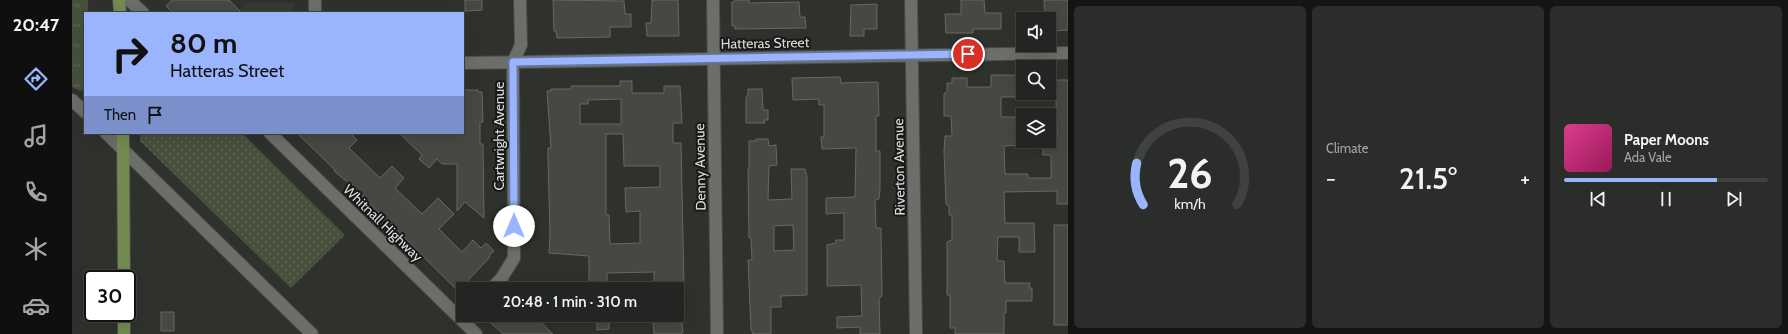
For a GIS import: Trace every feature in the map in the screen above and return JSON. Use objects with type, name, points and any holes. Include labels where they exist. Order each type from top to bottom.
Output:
[{"type":"main road","points":[[119,0],[120,12]]},
{"type":"main road","points":[[123,134],[124,270]]},
{"type":"main road","points":[[124,322],[124,334]]},
{"type":"street","points":[[129,0],[142,12]]},
{"type":"street","points":[[315,0],[315,12]]},
{"type":"street","name":"Cartwright Avenue","points":[[498,282],[514,258],[513,62],[521,45],[520,0]]},
{"type":"street","name":"Denny Avenue","points":[[713,0],[717,334]]},
{"type":"street","name":"Riverton Avenue","points":[[911,0],[916,334]]},
{"type":"street","name":"Hatteras Street","points":[[464,63],[1068,52]]},
{"type":"street","points":[[72,100],[84,111]]},
{"type":"street","points":[[107,134],[312,334]]},
{"type":"street","name":"Whitnall Highway","points":[[271,134],[456,310]]},
{"type":"street","name":"Whitnall Highway","points":[[467,322],[476,334]]},
{"type":"shaded area","points":[[246,3],[294,3],[295,12],[238,12]]},
{"type":"green space","points":[[72,0],[88,0],[88,12],[84,12],[84,89],[80,91],[72,87]]},
{"type":"green space","points":[[140,134],[243,134],[345,235],[291,288],[140,141]]},
{"type":"building","points":[[172,0],[229,0],[241,12],[172,12],[166,6]]},
{"type":"building","points":[[465,0],[482,0],[482,10],[465,11]]},
{"type":"building","points":[[553,0],[624,1],[625,14],[631,14],[631,27],[610,27],[610,37],[557,38],[556,31],[554,31]]},
{"type":"building","points":[[652,0],[678,0],[679,36],[647,36],[646,23],[651,23]]},
{"type":"building","points":[[737,0],[749,0],[749,3],[799,2],[800,17],[805,17],[806,28],[735,29],[735,26],[732,26],[732,2]]},
{"type":"building","points":[[961,0],[984,0],[985,13],[1001,13],[1001,29],[973,29],[973,33],[946,33],[945,14],[961,14]]},
{"type":"building","points":[[1044,0],[1068,0],[1068,30],[1056,31],[1056,12],[1045,12]]},
{"type":"building","points":[[877,4],[877,29],[864,29],[864,36],[850,36],[851,5]]},
{"type":"building","points":[[991,75],[1016,75],[1016,97],[1001,97],[1001,117],[1016,117],[1016,145],[1004,146],[1005,174],[1028,174],[1028,178],[1051,178],[1051,155],[1043,155],[1043,148],[1056,148],[1056,80],[1068,80],[1068,204],[1057,204],[1057,191],[1004,192],[1005,223],[1034,223],[1035,252],[1019,252],[1019,237],[998,237],[997,261],[1004,261],[1005,283],[1030,283],[1029,288],[1032,288],[1032,301],[1006,301],[1006,313],[1004,313],[1004,334],[955,334],[955,328],[950,328],[950,295],[947,295],[947,242],[952,240],[952,215],[949,215],[949,207],[946,204],[944,152],[945,136],[952,136],[951,116],[944,116],[944,94],[947,91],[947,83],[952,83],[952,78],[967,78],[967,87],[991,87]]},
{"type":"building","points":[[840,77],[841,83],[878,82],[879,116],[876,116],[876,151],[880,151],[880,189],[879,199],[875,200],[876,228],[881,228],[882,296],[879,299],[880,334],[860,334],[860,327],[837,328],[837,317],[862,316],[861,285],[827,286],[827,245],[836,243],[836,240],[844,240],[844,213],[826,214],[826,198],[855,197],[856,148],[822,149],[821,137],[824,137],[824,105],[819,105],[819,99],[793,100],[792,78]]},
{"type":"building","points":[[620,81],[632,81],[632,93],[664,93],[664,86],[680,86],[682,123],[673,123],[673,143],[681,143],[684,282],[654,282],[654,272],[607,273],[607,282],[589,282],[589,256],[549,253],[548,148],[551,148],[547,91],[551,91],[551,89],[571,89],[571,86],[620,86]],"holes":[[[621,99],[621,124],[580,124],[580,104],[588,104],[588,100]],[[606,134],[623,134],[624,166],[660,166],[660,187],[625,188],[626,212],[640,211],[640,243],[610,244],[609,215],[606,215]]]},
{"type":"building","points":[[748,89],[762,89],[763,110],[768,110],[768,120],[764,120],[765,123],[746,123],[746,98]]},
{"type":"building","points":[[464,90],[478,90],[478,92],[482,92],[483,122],[480,122],[480,144],[483,144],[484,218],[465,202],[457,211],[457,164],[442,164],[437,159],[429,168],[419,159],[422,155],[400,134],[464,134]]},
{"type":"building","points":[[298,134],[351,134],[357,140],[349,148],[380,178],[392,166],[404,178],[395,188],[422,214],[438,198],[454,214],[439,229],[462,252],[473,240],[481,248],[486,243],[494,251],[466,282],[456,282],[456,289],[350,184],[334,171],[335,170]]},
{"type":"building","points":[[756,139],[768,139],[769,146],[776,145],[777,165],[769,166],[768,200],[792,199],[791,169],[805,169],[807,177],[807,295],[781,296],[781,307],[771,307],[771,334],[753,334],[751,329],[748,260],[752,260],[751,238],[749,238],[748,169],[749,141],[756,141]],"holes":[[[793,225],[794,250],[774,251],[774,226]]]},
{"type":"building","points":[[1054,225],[1068,225],[1068,325],[1054,325]]},
{"type":"building","points":[[161,312],[174,312],[174,331],[161,331]]},
{"type":"building","points":[[490,322],[540,322],[553,334],[503,334]]},
{"type":"building","points":[[597,322],[609,322],[609,329],[597,330]]},
{"type":"building","points":[[653,322],[682,322],[683,332],[681,334],[654,334]]},
{"type":"route","points":[[514,226],[513,62],[968,54]]}]
